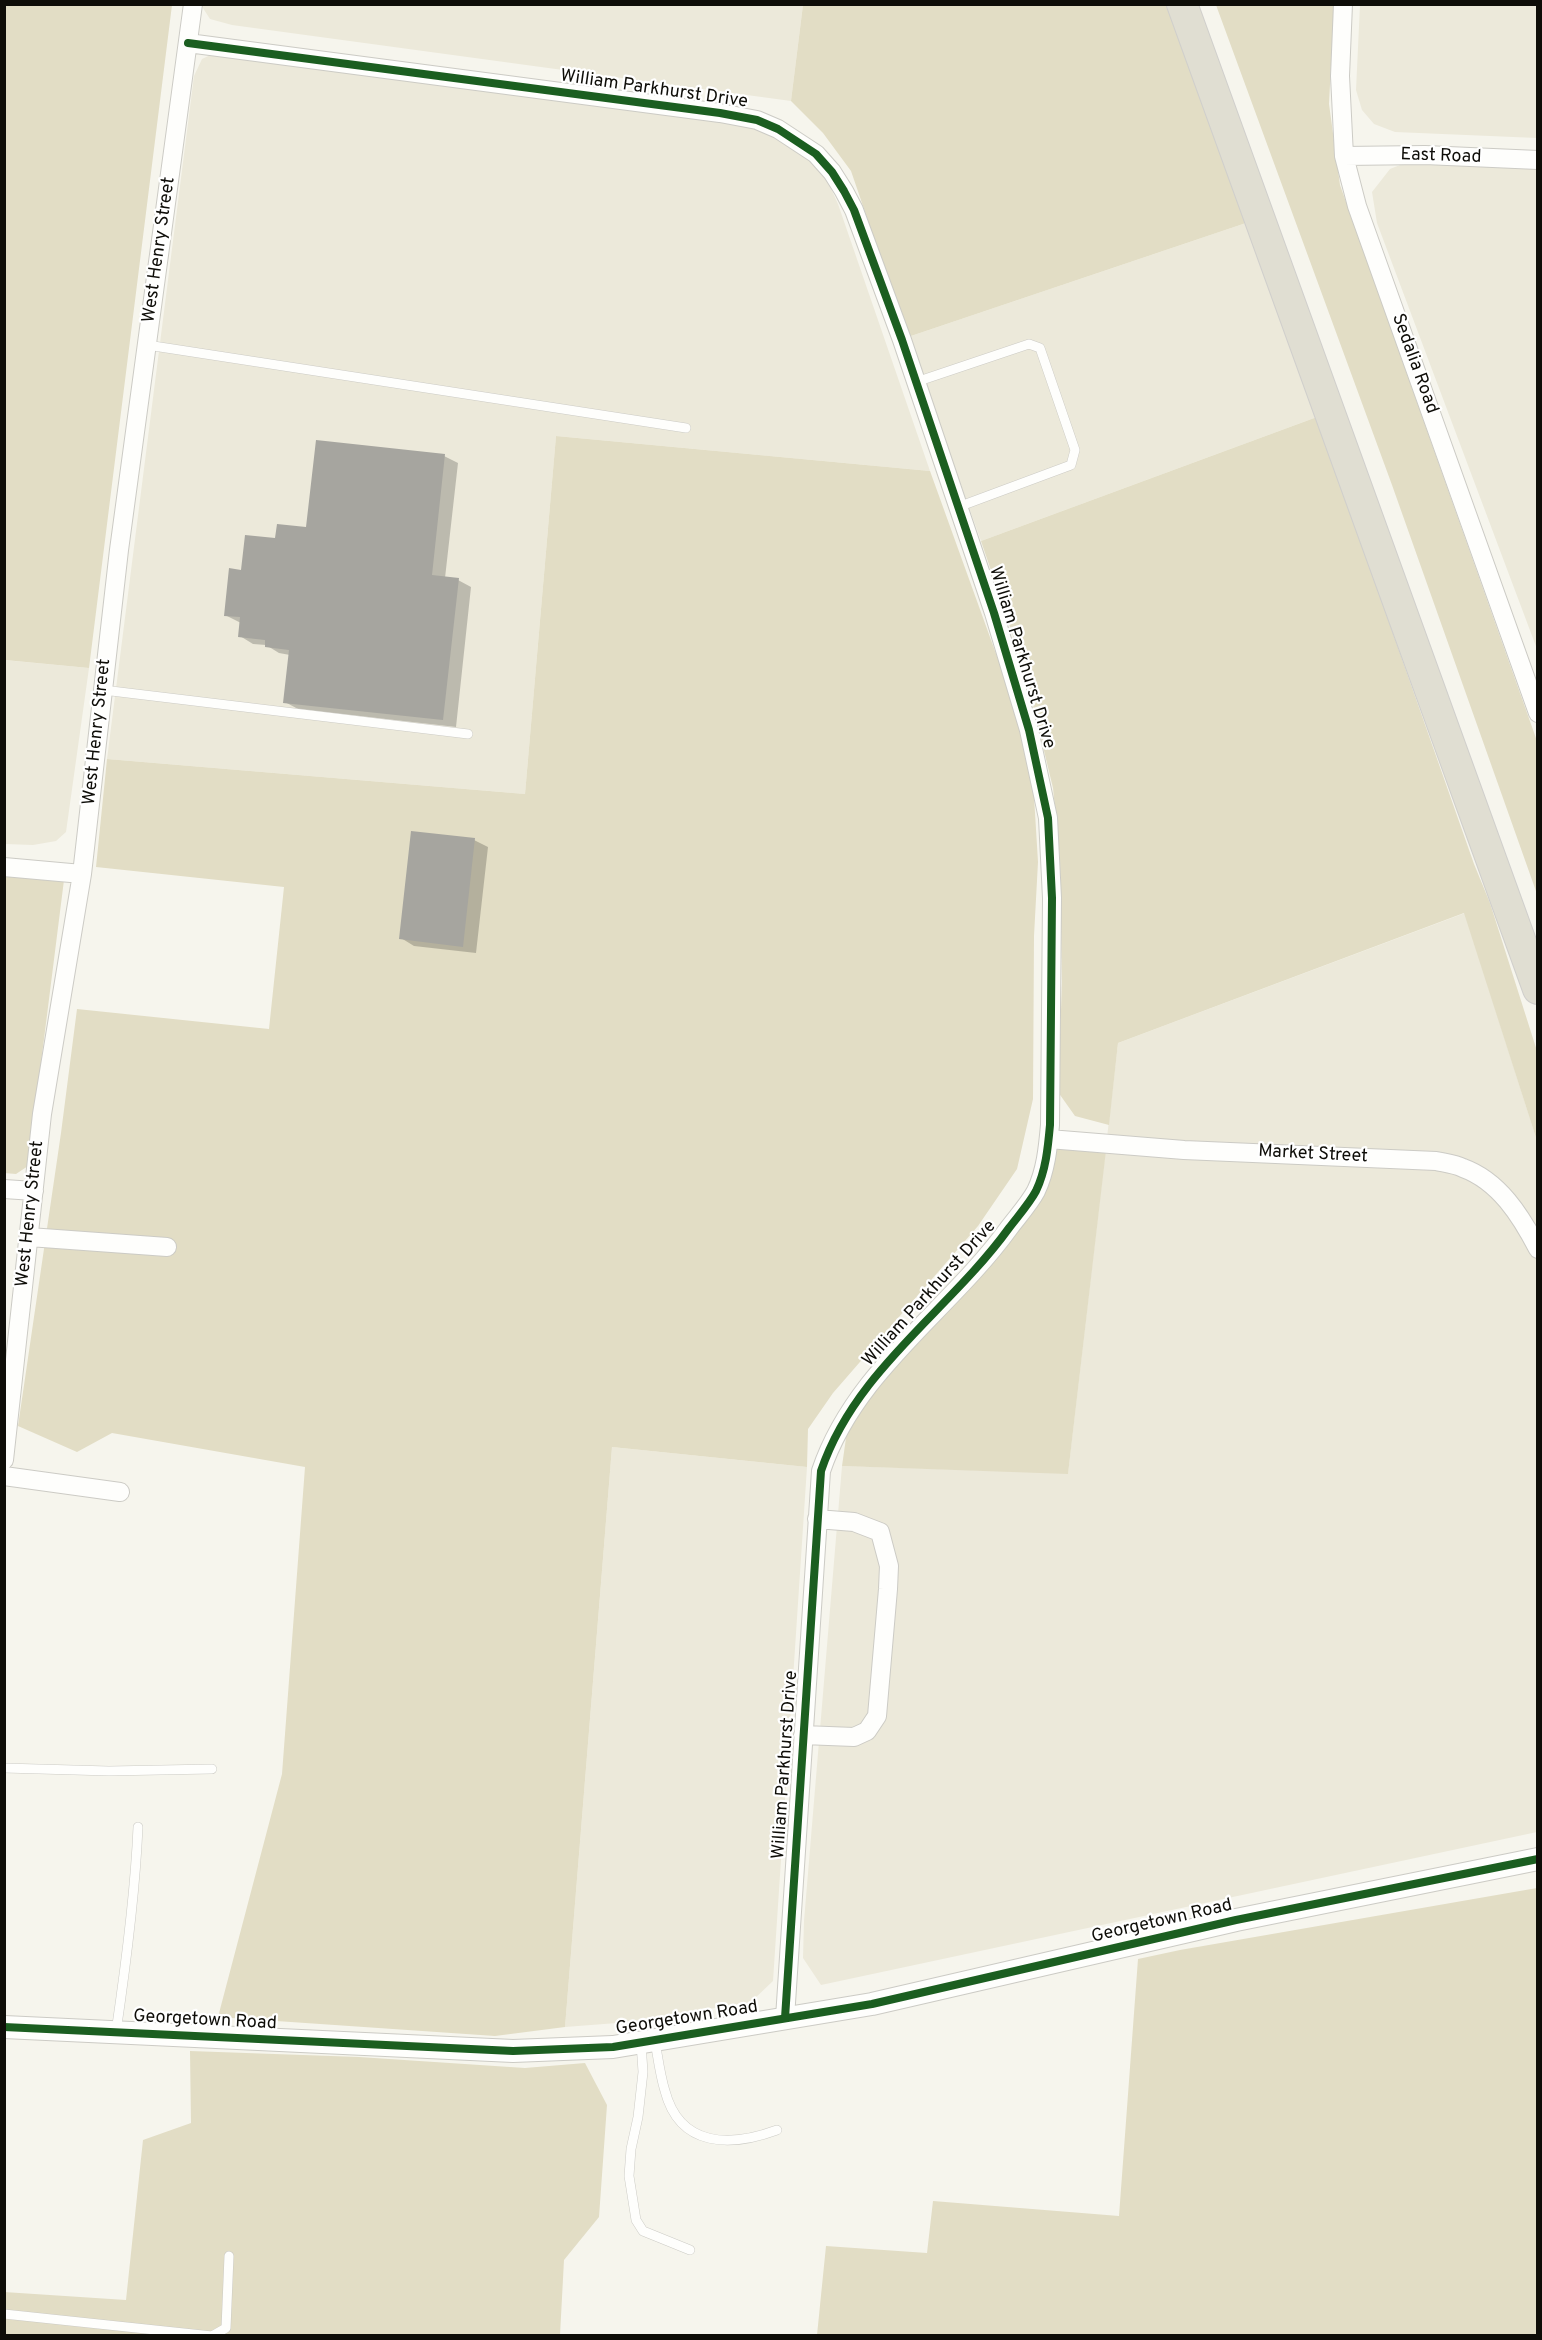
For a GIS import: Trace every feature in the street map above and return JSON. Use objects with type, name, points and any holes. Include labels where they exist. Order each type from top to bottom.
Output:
[{"type":"highway","points":[[1182,4],[1538,989]]},
{"type":"street","name":"West Henry Street","points":[[4,1460],[42,1114],[82,874],[119,550],[193,4]]},
{"type":"street","name":"Sedalia Road","points":[[1342,4],[1340,76],[1344,156],[1357,206],[1538,713]]},
{"type":"street","name":"William Parkhurst Drive","points":[[188,43],[720,113],[757,120],[778,129],[816,154],[832,172],[844,191],[858,221],[916,382],[994,613],[1029,730],[1048,818],[1052,898],[1047,1155],[1036,1191],[995,1247],[879,1370],[830,1443],[821,1471],[785,2018]]},
{"type":"street","name":"East Road","points":[[1344,156],[1425,155],[1538,160]]},
{"type":"street","points":[[4,867],[82,874]]},
{"type":"street","name":"Market Street","points":[[1049,1139],[1184,1149],[1436,1161],[1463,1168],[1482,1178],[1499,1191],[1514,1208],[1538,1249]]},
{"type":"street","points":[[4,1189],[34,1191]]},
{"type":"street","points":[[29,1237],[167,1247]]},
{"type":"street","points":[[4,1476],[120,1492]]},
{"type":"street","points":[[803,1735],[854,1737],[867,1731],[877,1716],[888,1589],[889,1566],[880,1532],[854,1522],[817,1519]]},
{"type":"street","name":"Georgetown Road","points":[[4,2027],[513,2051],[613,2047],[872,2004],[1236,1920],[1538,1859]]},
{"type":"lane","points":[[916,382],[1029,344],[1040,348],[1075,450],[1071,465],[958,507]]},
{"type":"lane","points":[[147,345],[686,428]]},
{"type":"lane","points":[[103,690],[468,734]]},
{"type":"lane","points":[[4,1768],[109,1772],[212,1769]]},
{"type":"lane","points":[[116,2032],[129,1946],[138,1827]]},
{"type":"lane","points":[[648,2042],[665,2093],[677,2117],[694,2134],[712,2140],[743,2139],[777,2130]]},
{"type":"lane","points":[[648,2042],[629,2176],[636,2220],[643,2231],[690,2250]]},
{"type":"lane","points":[[4,2314],[212,2336],[226,2328],[230,2256]]},
{"type":"shaded area","points":[[4,5],[172,5],[89,668],[5,660]]},
{"type":"shaded area","points":[[201,5],[803,5],[791,101],[232,25],[210,19]]},
{"type":"shaded area","points":[[803,5],[1169,5],[1246,223],[908,337],[851,171],[823,133],[791,101]]},
{"type":"shaded area","points":[[1216,5],[1334,5],[1329,104],[1340,185],[1537,741],[1537,894],[1392,485]]},
{"type":"shaded area","points":[[1360,5],[1537,5],[1537,138],[1395,132],[1374,124],[1362,110],[1356,90]]},
{"type":"shaded area","points":[[221,50],[747,122],[819,162],[838,204],[930,471],[556,436],[525,794],[107,759],[194,76],[202,59]]},
{"type":"shaded area","points":[[1417,158],[1537,165],[1537,649],[1377,223],[1372,192],[1390,169]]},
{"type":"shaded area","points":[[1246,223],[1317,417],[981,541],[908,337]]},
{"type":"shaded area","points":[[1317,417],[1474,864],[1490,903],[1537,1051],[1537,1141],[1464,913],[1118,1043],[1109,1125],[1075,1116],[1058,1092],[1062,982],[1060,859],[1053,788],[1024,668],[981,541]]},
{"type":"shaded area","points":[[556,436],[930,471],[1008,687],[1033,780],[1038,862],[1034,936],[1033,1099],[1017,1169],[978,1226],[833,1393],[808,1429],[807,1467],[612,1447],[565,2027],[495,2036],[218,2017],[282,1774],[305,1467],[112,1433],[77,1452],[18,1426],[77,1009],[269,1029],[284,887],[96,867],[107,759],[525,794]]},
{"type":"shaded area","points":[[4,660],[89,668],[66,832],[56,841],[33,845],[5,844]]},
{"type":"shaded area","points":[[4,867],[64,880],[28,1166],[16,1174],[4,1173]]},
{"type":"shaded area","points":[[1465,913],[1537,1141],[1537,1832],[821,1985],[803,1958],[804,1921],[842,1466],[1068,1473],[1118,1043]]},
{"type":"shaded area","points":[[1074,1142],[1107,1142],[1068,1474],[842,1466],[847,1431],[868,1390],[988,1265],[1049,1154]]},
{"type":"shaded area","points":[[612,1447],[807,1467],[773,1981],[751,2002],[630,2022],[565,2027]]},
{"type":"shaded area","points":[[1537,1888],[1537,2335],[817,2335],[826,2246],[927,2253],[933,2201],[1119,2216],[1138,1959]]},
{"type":"shaded area","points":[[190,2051],[359,2057],[525,2068],[585,2063],[607,2105],[599,2217],[564,2260],[560,2335],[5,2335],[4,2292],[126,2300],[143,2140],[191,2123]]},
{"type":"building","points":[[316,440],[445,454],[432,575],[459,578],[443,720],[283,703],[289,650],[265,647],[265,640],[238,637],[240,617],[224,616],[229,568],[241,570],[245,535],[275,538],[277,524],[306,527]]},
{"type":"building","points":[[411,831],[475,838],[463,947],[399,939]]},
{"type":"cycle path","points":[[188,43],[720,113],[757,120],[778,129],[816,154],[832,172],[854,210],[902,340],[994,613],[1029,730],[1048,818],[1052,898],[1050,1125],[1047,1150],[1039,1183],[1030,1201],[985,1258],[905,1343],[856,1402],[836,1435],[821,1471],[785,2018]]},
{"type":"cycle path","points":[[4,2027],[513,2051],[613,2047],[872,2004],[1236,1920],[1538,1859]]}]
